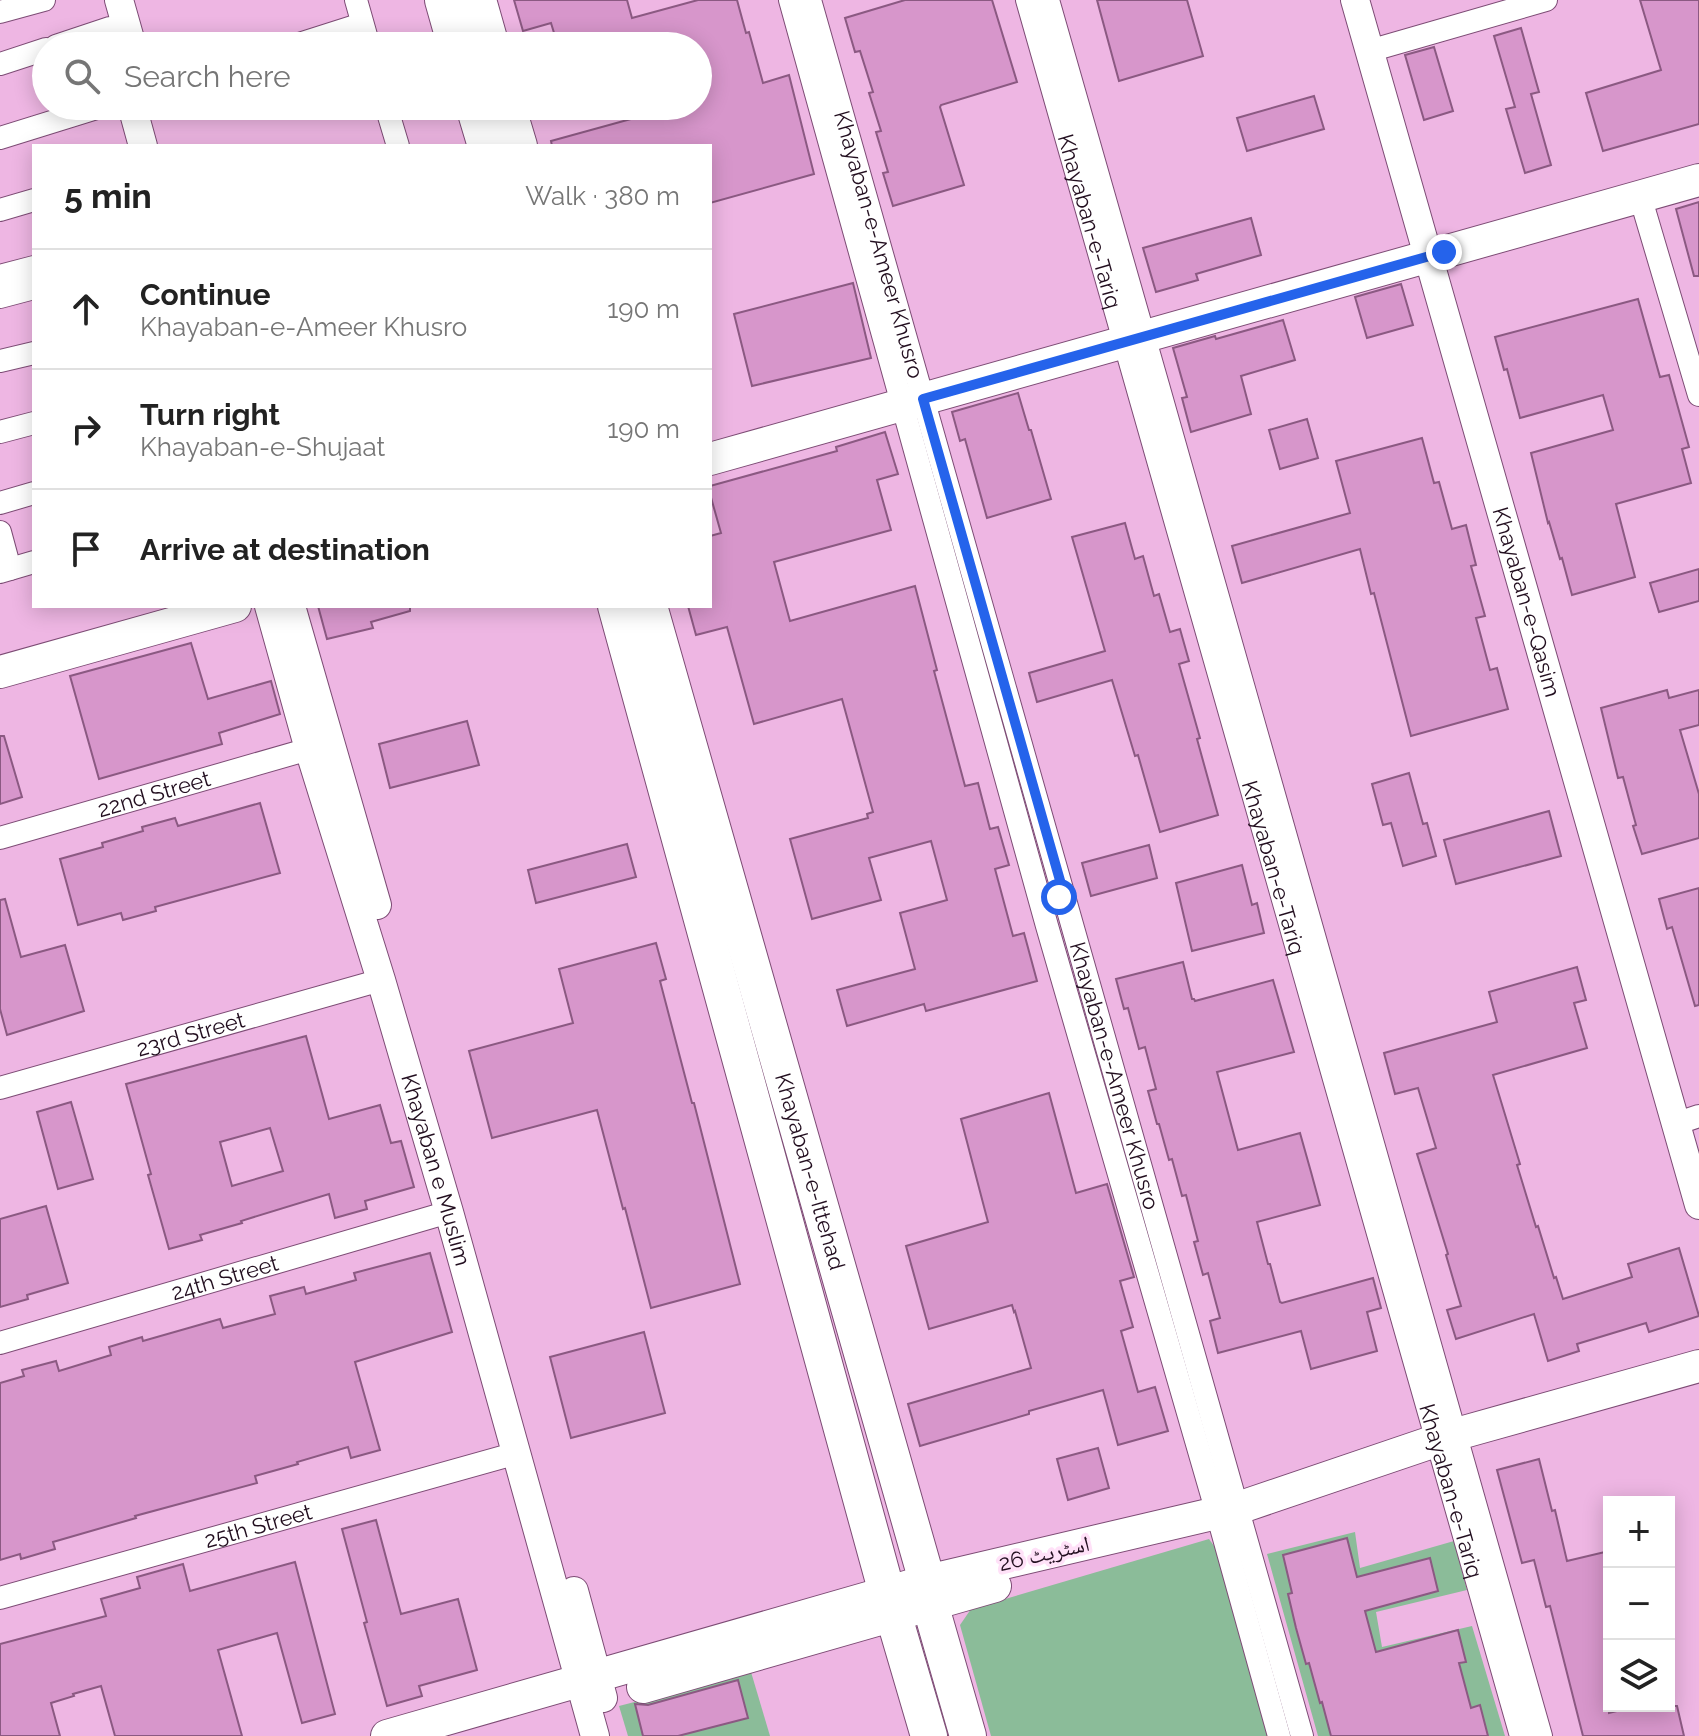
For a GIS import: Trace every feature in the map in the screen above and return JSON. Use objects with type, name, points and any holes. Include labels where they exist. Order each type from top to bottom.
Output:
[{"type":"main road","points":[[443,0],[452,32]]},
{"type":"main road","points":[[478,0],[487,32]]},
{"type":"main road","points":[[712,458],[1699,180]]},
{"type":"main road","points":[[0,650],[150,608]]},
{"type":"main road","points":[[0,672],[228,608]]},
{"type":"main road","name":"Khayaban-e-Ittehad","points":[[617,608],[929,1736]]},
{"type":"main road","name":"Khayaban-e-Ittehad","points":[[650,608],[968,1736]]},
{"type":"main road","name":"اسٹریٹ 26","points":[[387,1736],[591,1690],[928,1593],[1229,1516],[1699,1366]]},
{"type":"main road","name":"اسٹریٹ 26","points":[[1448,1448],[1699,1389]]},
{"type":"main road","name":"اسٹریٹ 26","points":[[469,1736],[591,1690]]},
{"type":"street","points":[[0,12],[44,0]]},
{"type":"street","points":[[102,0],[112,32]]},
{"type":"street","points":[[119,0],[128,32]]},
{"type":"street","points":[[356,0],[365,32]]},
{"type":"street","name":"Khayaban-e-Ameer Khusro","points":[[790,0],[1067,905],[1229,1516],[1279,1736]]},
{"type":"street","name":"Khayaban-e-Ameer Khusro","points":[[810,0],[1043,913],[1229,1516],[1302,1736]]},
{"type":"street","name":"Khayaban-e-Tariq","points":[[1027,0],[1135,339]]},
{"type":"street","name":"Khayaban-e-Tariq","points":[[1048,0],[1135,339],[1448,1448],[1521,1736]]},
{"type":"street","name":"Khayaban-e-Qasim","points":[[1355,0],[1378,48]]},
{"type":"street","name":"Khayaban-e-Qasim","points":[[1373,0],[1378,48],[1436,254],[1691,1126],[1699,1205]]},
{"type":"street","points":[[1378,48],[1546,0]]},
{"type":"street","points":[[337,32],[362,24]]},
{"type":"street","points":[[0,64],[32,54]]},
{"type":"street","points":[[0,138],[58,120]]},
{"type":"street","points":[[136,120],[142,144]]},
{"type":"street","points":[[153,120],[159,144]]},
{"type":"street","points":[[390,120],[397,144]]},
{"type":"street","points":[[1640,196],[1699,395]]},
{"type":"street","points":[[0,210],[32,201]]},
{"type":"street","points":[[0,276],[32,268]]},
{"type":"street","points":[[0,297],[32,289]]},
{"type":"street","points":[[0,361],[32,353]]},
{"type":"street","points":[[0,432],[32,424]]},
{"type":"street","points":[[0,503],[32,494]]},
{"type":"street","points":[[0,532],[5,570],[32,563]]},
{"type":"street","name":"Khayaban e Muslim","points":[[270,608],[309,749],[381,980],[424,1098],[449,1212],[517,1453],[591,1690],[614,1736]]},
{"type":"street","name":"Khayaban e Muslim","points":[[292,608],[424,1098],[591,1690],[595,1736]]},
{"type":"street","name":"22nd Street","points":[[0,838],[309,749]]},
{"type":"street","points":[[1031,868],[1036,874],[1044,876],[1055,865]]},
{"type":"street","points":[[1043,913],[1043,905],[1051,897],[1062,899],[1067,905]]},
{"type":"street","name":"23rd Street","points":[[0,1088],[381,980]]},
{"type":"street","name":"24th Street","points":[[0,1343],[449,1212]]},
{"type":"street","name":"Khayaban-e-Tariq","points":[[1448,1448],[1541,1736]]},
{"type":"street","name":"25th Street","points":[[0,1598],[517,1453]]},
{"type":"green space","points":[[1355,1532],[1360,1568],[1454,1541],[1467,1590],[1376,1612],[1382,1647],[1472,1626],[1505,1736],[1318,1736],[1267,1554]]},
{"type":"green space","points":[[1209,1539],[1217,1550],[1268,1736],[991,1736],[960,1625],[971,1609]]},
{"type":"green space","points":[[751,1672],[770,1736],[628,1736],[619,1706]]},
{"type":"building","points":[[514,0],[627,0],[632,18],[698,0],[737,0],[763,83],[789,75],[814,174],[712,202],[712,144],[552,144],[551,141],[627,120],[712,120],[712,32],[554,32],[551,23],[523,31]]},
{"type":"building","points":[[905,0],[992,0],[1017,82],[941,105],[964,185],[893,206],[883,173],[888,172],[876,132],[881,131],[869,93],[873,92],[860,51],[855,52],[845,18]]},
{"type":"building","points":[[1097,0],[1187,0],[1203,56],[1119,81]]},
{"type":"building","points":[[1640,0],[1699,0],[1699,124],[1603,151],[1586,93],[1661,70]]},
{"type":"building","points":[[1521,28],[1539,92],[1531,94],[1551,165],[1525,173],[1506,109],[1515,107],[1494,36]]},
{"type":"building","points":[[1434,47],[1453,111],[1424,120],[1405,55]]},
{"type":"building","points":[[1314,96],[1324,129],[1247,151],[1237,118]]},
{"type":"building","points":[[1699,202],[1699,276],[1694,276],[1676,209]]},
{"type":"building","points":[[1251,218],[1261,255],[1196,274],[1198,280],[1156,292],[1143,248]]},
{"type":"building","points":[[853,283],[871,358],[752,386],[734,314]]},
{"type":"building","points":[[1401,284],[1413,325],[1367,338],[1355,297]]},
{"type":"building","points":[[1638,299],[1660,377],[1669,375],[1689,447],[1682,449],[1691,483],[1616,504],[1635,577],[1572,595],[1548,523],[1531,453],[1613,430],[1603,395],[1520,418],[1495,337]]},
{"type":"building","points":[[1283,320],[1295,360],[1241,376],[1251,414],[1191,432],[1182,398],[1187,397],[1173,348]]},
{"type":"building","points":[[1018,393],[1051,499],[987,518],[965,439],[960,441],[952,412]]},
{"type":"building","points":[[1307,419],[1318,458],[1280,469],[1269,430]]},
{"type":"building","points":[[885,432],[898,474],[877,480],[891,530],[774,562],[790,621],[915,586],[965,786],[978,783],[990,829],[998,827],[1009,865],[995,869],[1013,936],[1024,933],[1037,981],[926,1011],[924,1004],[847,1026],[837,990],[915,969],[900,913],[947,900],[931,841],[869,858],[881,900],[812,919],[790,839],[868,818],[867,814],[873,812],[842,699],[754,724],[727,627],[696,635],[689,608],[712,608],[712,535],[721,533],[712,501],[712,485],[837,451],[836,447]]},
{"type":"building","points":[[1422,438],[1434,483],[1439,482],[1452,529],[1466,525],[1476,565],[1471,566],[1485,616],[1476,618],[1490,670],[1497,668],[1508,709],[1411,736],[1360,549],[1242,583],[1232,546],[1350,513],[1336,461]]},
{"type":"building","points":[[1125,523],[1135,559],[1143,556],[1154,596],[1159,594],[1170,632],[1180,629],[1189,661],[1179,664],[1218,815],[1160,832],[1112,680],[1037,702],[1029,673],[1105,651],[1072,537]]},
{"type":"building","points":[[1699,569],[1699,601],[1659,612],[1650,583]]},
{"type":"building","points":[[319,608],[410,608],[410,611],[371,622],[373,628],[327,639]]},
{"type":"building","points":[[191,643],[208,699],[271,681],[280,714],[219,733],[222,744],[99,779],[70,676]]},
{"type":"building","points":[[1667,690],[1669,698],[1699,690],[1699,725],[1680,730],[1699,794],[1699,838],[1642,854],[1623,777],[1618,778],[1601,708]]},
{"type":"building","points":[[467,721],[479,765],[390,788],[379,744]]},
{"type":"building","points":[[0,736],[4,736],[22,797],[0,804]]},
{"type":"building","points":[[1409,773],[1423,824],[1427,823],[1436,856],[1403,866],[1391,823],[1383,825],[1372,784]]},
{"type":"building","points":[[260,803],[280,873],[155,907],[156,911],[123,920],[121,913],[78,925],[60,859],[103,847],[102,843],[143,831],[142,827],[175,818],[178,826]]},
{"type":"building","points":[[1549,811],[1561,856],[1456,884],[1444,840]]},
{"type":"building","points":[[627,844],[636,877],[536,903],[528,870]]},
{"type":"building","points":[[1149,845],[1157,878],[1091,896],[1082,863]]},
{"type":"building","points":[[1242,865],[1252,905],[1257,903],[1264,933],[1192,951],[1176,883]]},
{"type":"building","points":[[1699,888],[1699,1005],[1695,1006],[1672,927],[1667,929],[1659,899]]},
{"type":"building","points":[[5,899],[21,957],[65,945],[84,1011],[7,1035],[0,1009],[0,900]]},
{"type":"building","points":[[656,943],[666,979],[660,981],[740,1284],[651,1308],[597,1110],[492,1138],[469,1051],[573,1023],[559,969]]},
{"type":"building","points":[[1183,962],[1195,1001],[1273,980],[1294,1052],[1217,1072],[1238,1150],[1300,1133],[1320,1205],[1257,1222],[1268,1264],[1282,1303],[1373,1278],[1381,1308],[1367,1312],[1377,1351],[1311,1369],[1301,1331],[1218,1353],[1210,1321],[1220,1318],[1208,1273],[1203,1275],[1186,1195],[1182,1196],[1172,1159],[1169,1160],[1157,1124],[1148,1091],[1156,1089],[1145,1047],[1139,1049],[1116,979]]},
{"type":"building","points":[[1577,967],[1586,1000],[1574,1003],[1587,1048],[1493,1075],[1536,1227],[1563,1299],[1632,1277],[1628,1264],[1679,1248],[1699,1316],[1649,1332],[1646,1323],[1577,1344],[1579,1351],[1548,1361],[1534,1314],[1456,1339],[1447,1310],[1461,1306],[1417,1154],[1436,1148],[1418,1088],[1395,1094],[1384,1053],[1497,1022],[1489,992]]},
{"type":"building","points":[[306,1036],[329,1119],[380,1105],[391,1143],[401,1141],[414,1187],[365,1201],[367,1209],[335,1218],[329,1194],[200,1235],[202,1240],[169,1249],[126,1084]],"holes":[[[270,1128],[283,1171],[232,1186],[220,1142]]]},
{"type":"building","points":[[1049,1093],[1076,1193],[1107,1184],[1134,1277],[1120,1281],[1133,1327],[1121,1331],[1138,1392],[1155,1387],[1168,1431],[1118,1445],[1103,1390],[920,1446],[908,1404],[1031,1368],[1012,1305],[929,1329],[906,1246],[988,1222],[961,1119]]},
{"type":"building","points":[[71,1102],[93,1179],[58,1189],[37,1112]]},
{"type":"building","points":[[46,1206],[68,1283],[0,1307],[0,1219]]},
{"type":"building","points":[[430,1253],[452,1332],[355,1362],[380,1450],[351,1458],[348,1447],[255,1476],[257,1483],[53,1542],[55,1549],[21,1559],[20,1554],[0,1560],[0,1383],[24,1376],[22,1370],[56,1361],[59,1371],[111,1355],[109,1347],[142,1337],[143,1341],[220,1319],[223,1328],[275,1314],[270,1296],[304,1287],[306,1294],[356,1280],[354,1273]]},
{"type":"building","points":[[644,1332],[665,1413],[571,1438],[550,1357]]},
{"type":"building","points":[[1098,1448],[1109,1488],[1068,1500],[1057,1459]]},
{"type":"building","points":[[1539,1459],[1567,1561],[1603,1552],[1603,1712],[1675,1712],[1677,1706],[1684,1736],[1583,1736],[1550,1606],[1546,1607],[1534,1560],[1522,1563],[1497,1470]]},
{"type":"building","points":[[376,1520],[401,1614],[458,1599],[477,1670],[419,1686],[422,1696],[387,1706],[342,1529]]},
{"type":"building","points":[[1347,1538],[1357,1577],[1430,1558],[1438,1591],[1365,1611],[1376,1652],[1458,1630],[1466,1662],[1459,1663],[1471,1708],[1480,1705],[1488,1736],[1331,1736],[1296,1628],[1283,1555]]},
{"type":"building","points":[[295,1562],[335,1714],[302,1723],[277,1633],[218,1650],[242,1736],[115,1736],[101,1686],[51,1703],[60,1736],[0,1736],[0,1644],[106,1616],[101,1599],[140,1588],[137,1577],[183,1564],[190,1591]]},
{"type":"building","points":[[738,1680],[748,1718],[678,1736],[643,1736],[635,1704],[648,1705]]},
{"type":"route","points":[[1059,897],[1067,905],[923,399],[1444,252]]}]
